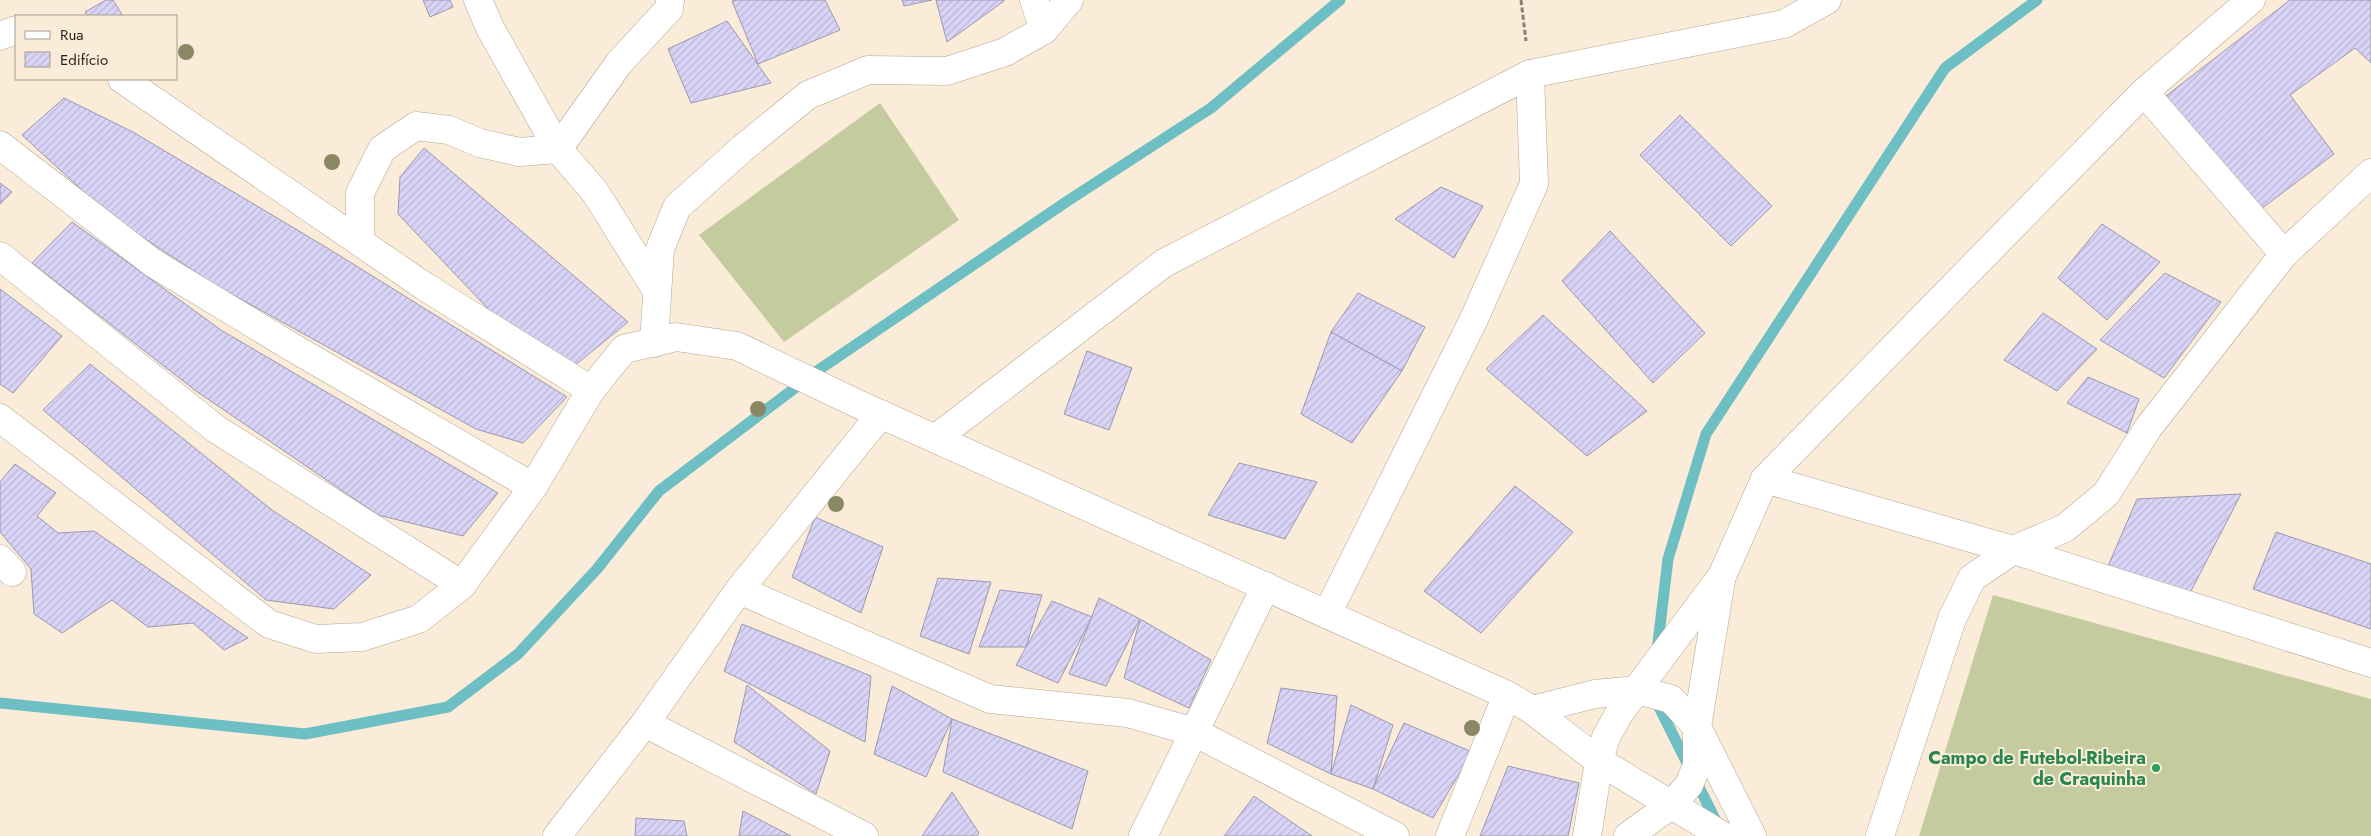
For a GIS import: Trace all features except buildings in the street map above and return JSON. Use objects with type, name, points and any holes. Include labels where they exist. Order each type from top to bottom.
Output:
[{"type":"street","points":[[478,0],[490,28],[558,149],[595,192],[657,291]]},
{"type":"street","points":[[558,149],[619,63],[669,9],[670,0]]},
{"type":"street","points":[[1034,0],[1044,30]]},
{"type":"street","points":[[654,343],[660,249],[678,207],[743,148],[808,95],[868,70],[947,71],[1005,52],[1044,30],[1069,0]]},
{"type":"street","points":[[936,438],[1164,263],[1530,74],[1784,24],[1827,0]]},
{"type":"street","points":[[1587,836],[1599,761],[1606,737],[1620,712],[1722,576],[1765,479],[2144,92],[2251,0]]},
{"type":"street","points":[[0,36],[15,30]]},
{"type":"street","points":[[1327,614],[1474,321],[1534,184],[1530,74]]},
{"type":"street","points":[[123,80],[424,286],[591,390]]},
{"type":"street","points":[[2144,92],[2284,254]]},
{"type":"street","points":[[360,242],[360,193],[382,149],[416,126],[450,130],[480,143],[519,152],[558,149]]},
{"type":"street","points":[[0,145],[153,263],[298,351],[533,487]]},
{"type":"street","points":[[1880,836],[1952,619],[1972,578],[2013,550],[2065,528],[2106,494],[2148,428],[2284,254],[2371,173]]},
{"type":"street","points":[[0,256],[216,429],[462,585]]},
{"type":"street","points":[[4,429],[269,624],[316,639],[362,637],[420,620],[462,585],[533,487],[591,390],[624,349],[676,338],[737,346],[870,410],[1507,695],[1532,710],[1599,761],[1723,836]]},
{"type":"street","points":[[558,836],[645,723],[870,410]]},
{"type":"street","points":[[1765,479],[2013,550],[2371,663]]},
{"type":"street","points":[[1628,836],[1671,806],[1689,785],[1697,765],[1697,727],[1722,576]]},
{"type":"street","points":[[1143,836],[1266,586]]},
{"type":"street","points":[[739,590],[990,699],[1128,713],[1194,732],[1395,836]]},
{"type":"street","points":[[1532,710],[1595,694],[1637,690],[1672,699],[1697,727],[1752,836]]},
{"type":"street","points":[[1450,836],[1507,695]]},
{"type":"street","points":[[645,723],[864,836]]},
{"type":"path","points":[[1522,0],[1530,74]]},
{"type":"green space","points":[[880,103],[959,220],[784,342],[699,235]]},
{"type":"green space","name":"Campo de Futebol-Ribeira de Craquinha","points":[[1993,595],[2371,699],[2371,836],[1919,836]]},
{"type":"waterway","points":[[0,703],[305,734],[448,707],[518,654],[597,569],[659,491],[820,369],[1069,200],[1211,108],[1340,0]]},
{"type":"waterway","points":[[1657,651],[1668,559],[1706,434],[1945,68],[2037,0]]},
{"type":"waterway","points":[[1655,699],[1718,825]]},
{"type":"place","name":"Campo de Futebol-Ribeira de Craquinha","points":[[2156,768]]}]
